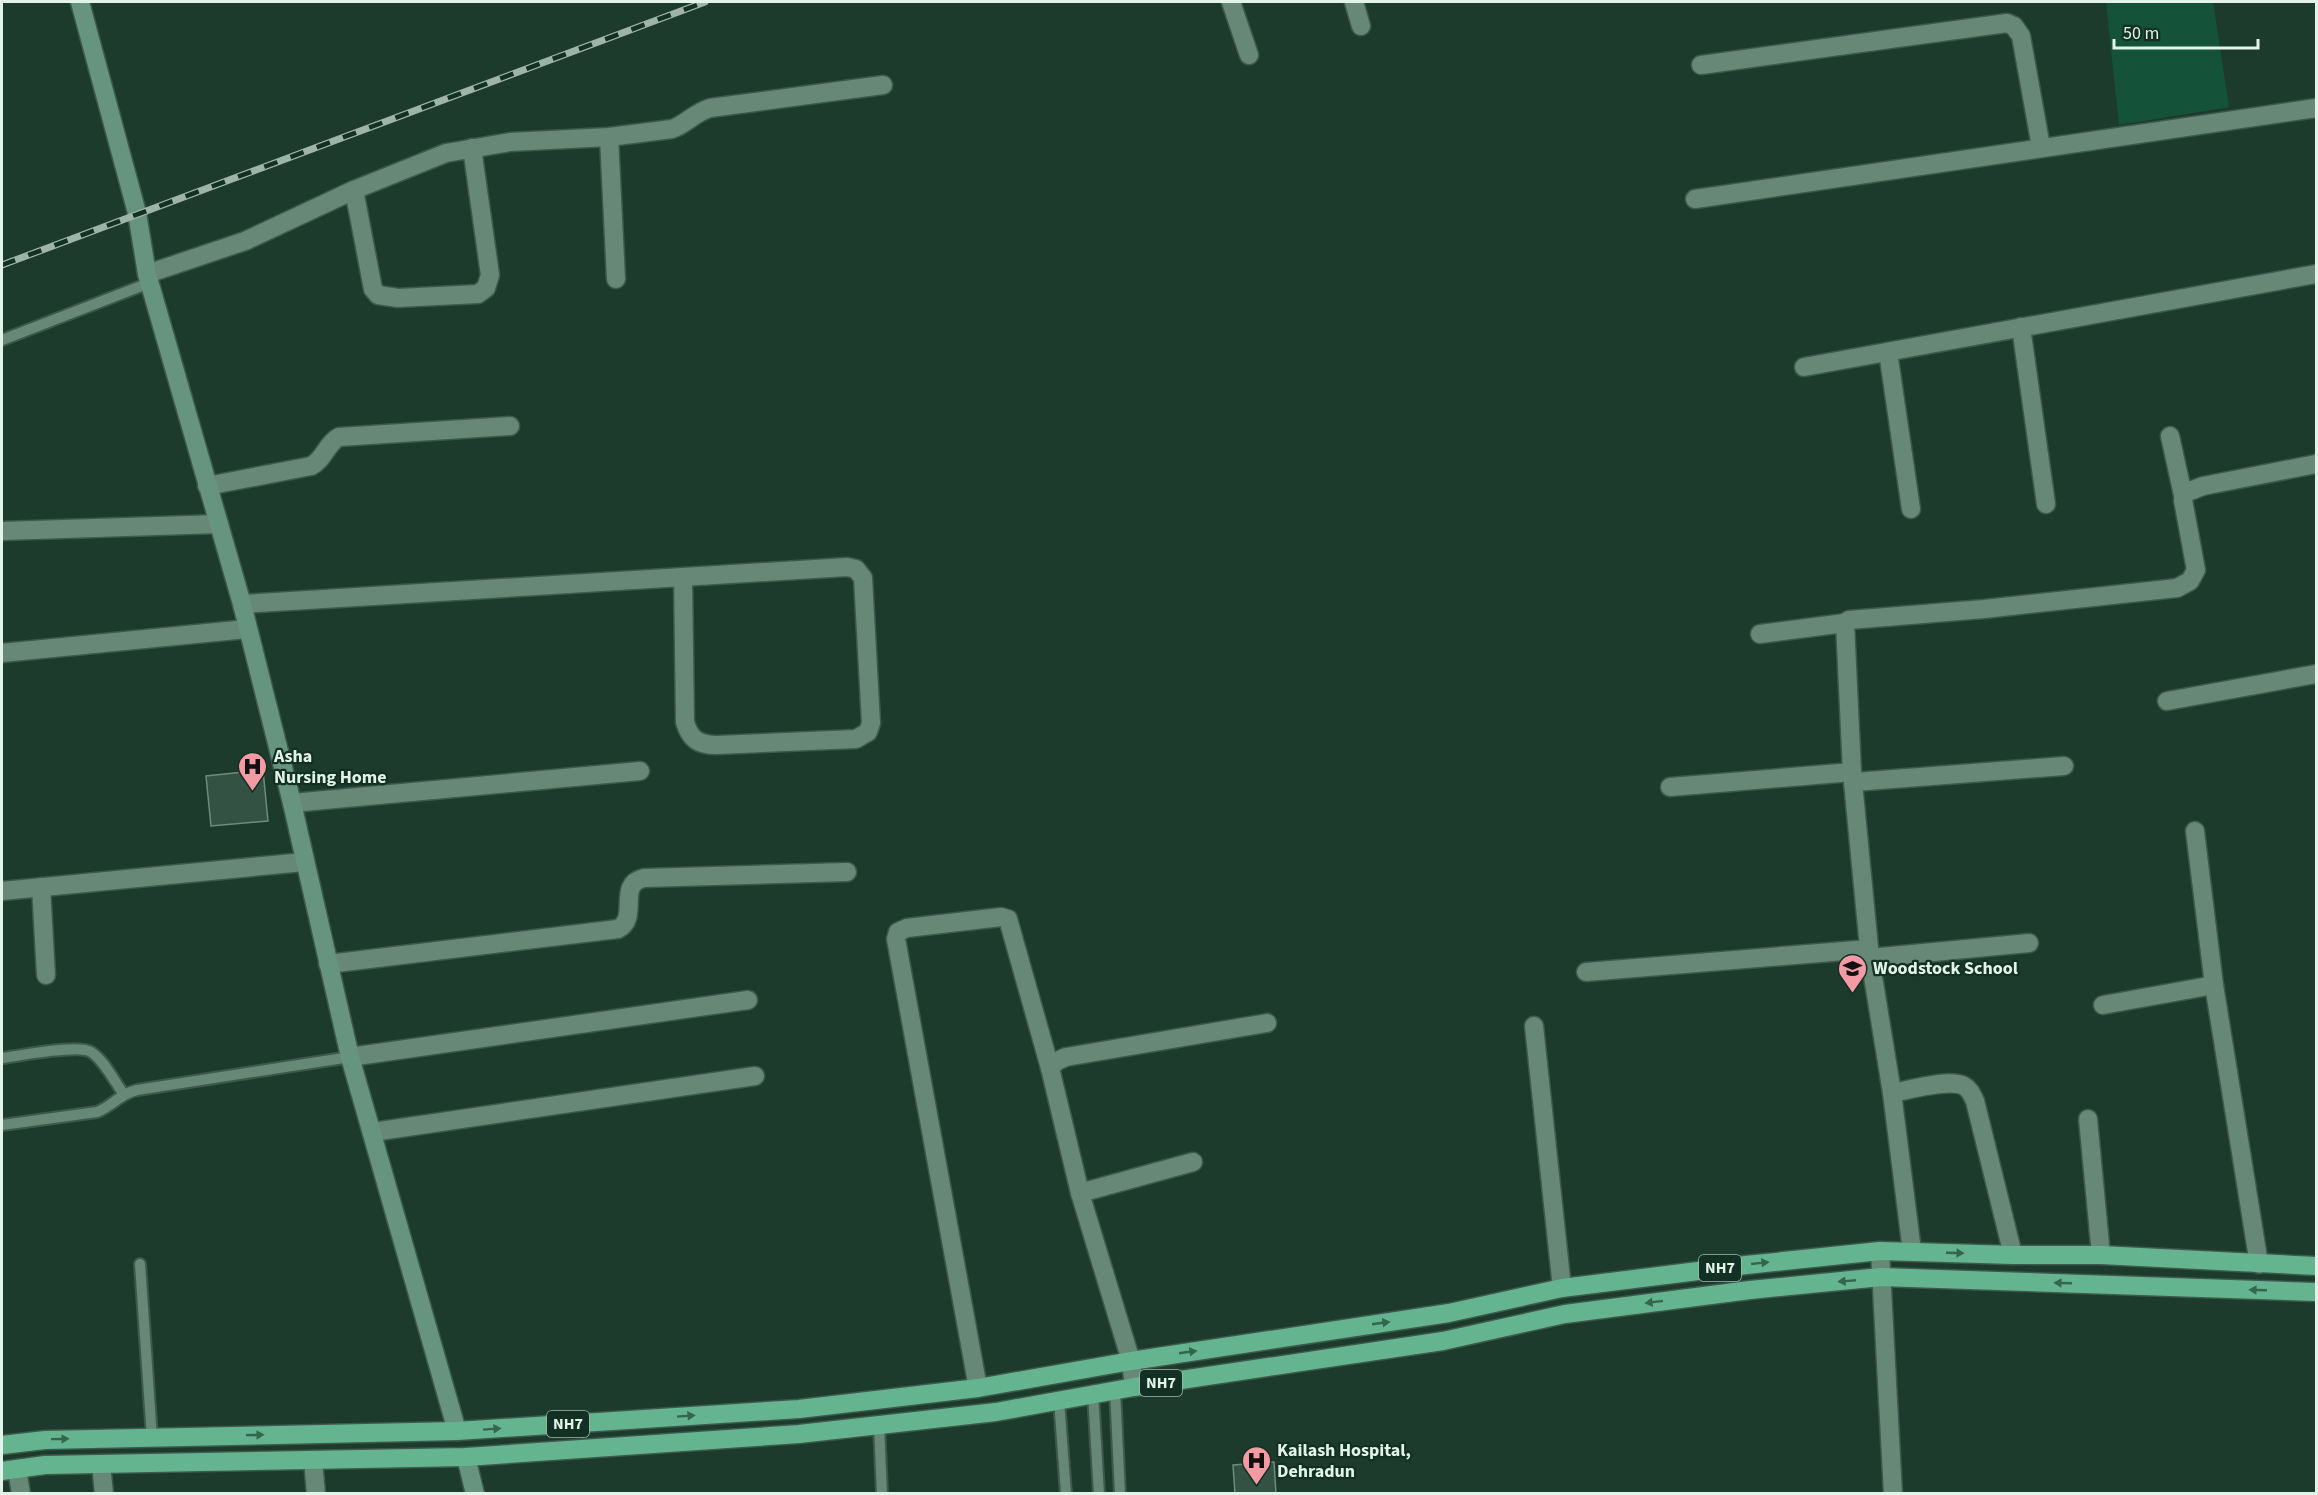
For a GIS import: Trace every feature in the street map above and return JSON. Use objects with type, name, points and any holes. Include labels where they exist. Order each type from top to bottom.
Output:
[{"type":"highway","name":"NH7","points":[[2,1445],[45,1440],[457,1431],[799,1409],[978,1388],[1131,1361],[1449,1313],[1562,1288],[1880,1251],[2101,1255],[2316,1266]]},
{"type":"highway","name":"NH7","points":[[9,1470],[45,1465],[466,1457],[799,1434],[996,1412],[1134,1386],[1443,1341],[1565,1314],[1750,1290],[1881,1277],[2316,1292]]},
{"type":"main road","points":[[80,2],[137,213],[148,279],[242,604],[292,803],[350,1057],[457,1431]]},
{"type":"main road","points":[[466,1457],[476,1494]]},
{"type":"street","points":[[1231,2],[1249,55]]},
{"type":"street","points":[[1354,2],[1361,26]]},
{"type":"street","points":[[1701,65],[2007,23],[2014,26],[2021,36],[2041,147]]},
{"type":"street","points":[[148,279],[245,241],[354,190],[435,157],[510,142],[609,137],[672,129],[693,114],[710,108],[883,85]]},
{"type":"street","points":[[1695,200],[2041,147],[2316,113]]},
{"type":"street","points":[[609,137],[616,279]]},
{"type":"street","points":[[354,190],[373,289],[378,295],[398,298],[478,294],[486,288],[490,274],[472,148]]},
{"type":"street","points":[[1804,367],[2316,274]]},
{"type":"street","points":[[2020,327],[2046,504]]},
{"type":"street","points":[[1888,352],[1911,509]]},
{"type":"street","points":[[207,486],[311,466],[318,462],[331,442],[339,437],[510,426]]},
{"type":"street","points":[[1760,634],[1845,623],[1848,620],[2085,598],[2184,585],[2190,581],[2196,570],[2170,436]]},
{"type":"street","points":[[2183,495],[2203,486],[2316,465]]},
{"type":"street","points":[[2,531],[219,524]]},
{"type":"street","points":[[242,604],[430,594],[837,566],[856,569],[863,578],[871,723],[868,732],[856,739],[717,745],[700,744],[693,739],[685,722],[683,577]]},
{"type":"street","points":[[1845,623],[1853,777],[1870,953],[1892,1093],[1912,1251]]},
{"type":"street","points":[[2,653],[247,629]]},
{"type":"street","points":[[2167,701],[2316,674]]},
{"type":"street","points":[[1670,787],[2064,765]]},
{"type":"street","points":[[292,803],[640,771]]},
{"type":"street","points":[[2195,831],[2214,985],[2259,1264]]},
{"type":"street","points":[[2,891],[304,862]]},
{"type":"street","points":[[328,964],[618,929],[625,924],[628,918],[631,886],[644,878],[847,872]]},
{"type":"street","points":[[42,887],[46,975]]},
{"type":"street","points":[[978,1388],[896,939],[898,933],[907,928],[1001,917],[1008,919],[1050,1068],[1080,1192],[1131,1361],[1134,1386]]},
{"type":"street","points":[[1586,972],[2029,943]]},
{"type":"street","points":[[2103,1005],[2214,985]]},
{"type":"street","points":[[350,1057],[748,1000]]},
{"type":"street","points":[[1050,1068],[1057,1061],[1066,1057],[1267,1023]]},
{"type":"street","points":[[1534,1026],[1562,1288]]},
{"type":"street","points":[[373,1132],[755,1076]]},
{"type":"street","points":[[1892,1093],[1951,1083],[1969,1089],[1975,1101],[2013,1255]]},
{"type":"street","points":[[2088,1119],[2101,1255]]},
{"type":"street","points":[[1080,1192],[1193,1162]]},
{"type":"street","points":[[1880,1251],[1893,1494]]},
{"type":"street","points":[[313,1460],[316,1494]]},
{"type":"street","points":[[101,1464],[104,1494]]},
{"type":"street","points":[[9,1470],[21,1494]]},
{"type":"lane","points":[[2,340],[148,279]]},
{"type":"lane","points":[[2,1058],[73,1049],[86,1050],[95,1056],[123,1093]]},
{"type":"lane","points":[[2,1125],[97,1112],[107,1107],[123,1093],[350,1057]]},
{"type":"lane","points":[[140,1264],[152,1437]]},
{"type":"lane","points":[[1115,1390],[1119,1494]]},
{"type":"lane","points":[[1093,1394],[1099,1494]]},
{"type":"lane","points":[[1059,1400],[1066,1494]]},
{"type":"lane","points":[[879,1425],[882,1494]]},
{"type":"green space","points":[[2106,2],[2213,2],[2229,107],[2119,125]]},
{"type":"building","points":[[263,770],[268,821],[211,826],[206,776]]},
{"type":"building","points":[[1274,1462],[1276,1494],[1235,1494],[1233,1465]]},
{"type":"railway","points":[[2,265],[705,2]]},
{"type":"place","name":"Asha Nursing Home","points":[[253,792]]},
{"type":"place","name":"Woodstock School","points":[[1852,994]]},
{"type":"place","name":"Kailash Hospital, Dehradun","points":[[1256,1486]]}]
